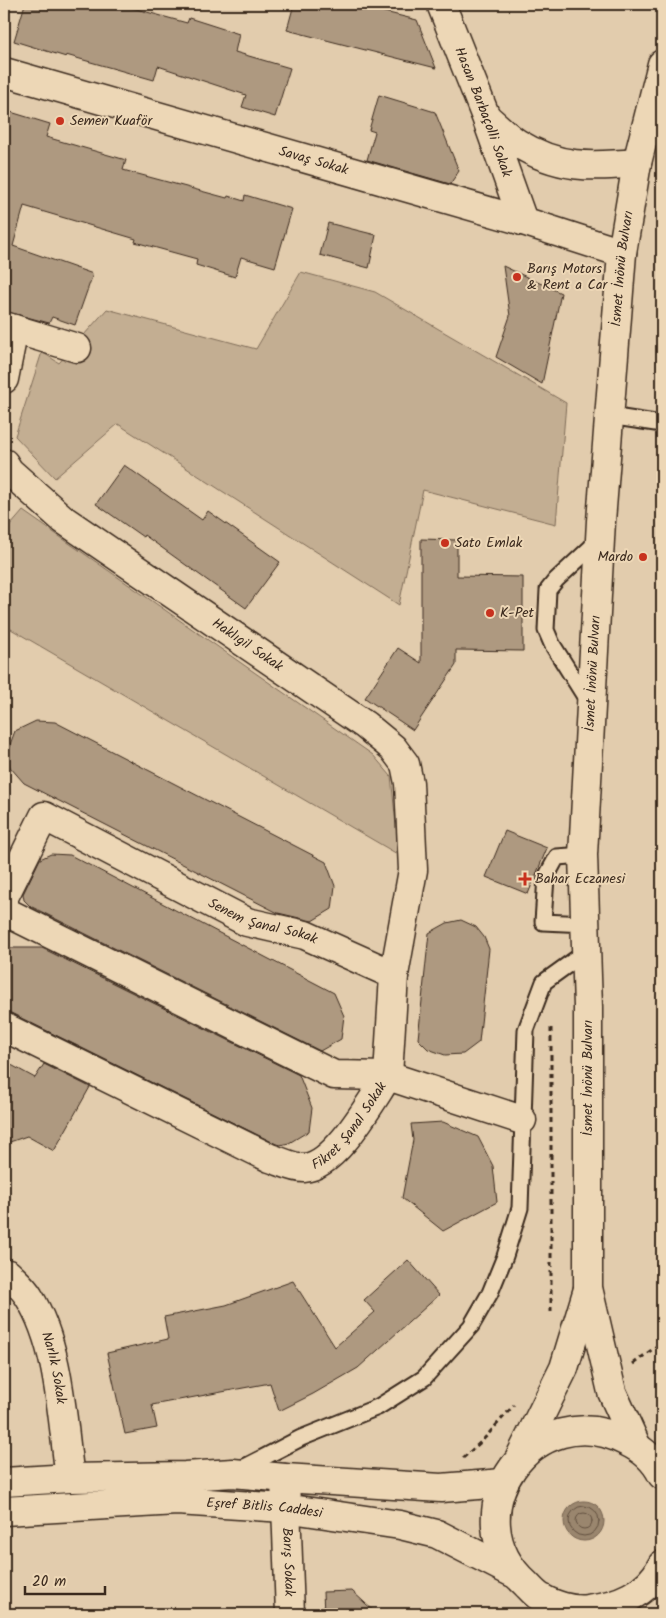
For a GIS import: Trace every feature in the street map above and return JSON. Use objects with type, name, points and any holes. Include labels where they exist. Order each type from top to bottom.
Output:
[{"type":"street","name":"Hasan Barbaçolli Sokak","points":[[441,4],[486,117],[523,221]]},
{"type":"street","name":"İsmet İnönü Bulvarı","points":[[637,1447],[612,1392],[588,1288],[586,938],[583,855],[600,539],[622,253],[637,163],[662,64]]},
{"type":"street","name":"Savaş Sokak","points":[[4,72],[523,221],[622,253]]},
{"type":"street","points":[[486,117],[516,142],[543,158],[573,165],[604,166],[637,163]]},
{"type":"street","points":[[4,379],[9,328],[77,348]]},
{"type":"street","name":"Haklıgil Sokak","points":[[4,463],[9,471],[64,520],[365,725],[393,748],[405,764],[409,783],[412,870],[394,975]]},
{"type":"street","name":"Senem Şanal Sokak","points":[[4,897],[44,816],[247,922],[305,935],[394,975]]},
{"type":"street","name":"Fikret Şanal Sokak","points":[[4,911],[334,1075],[388,1076]]},
{"type":"street","points":[[394,975],[388,1076],[522,1120]]},
{"type":"street","name":"Fikret Şanal Sokak","points":[[4,1027],[270,1158],[303,1168],[319,1164],[345,1140],[388,1076]]},
{"type":"street","name":"Narlık Sokak","points":[[4,1274],[8,1274],[28,1294],[43,1321],[54,1362],[70,1478]]},
{"type":"street","name":"İsmet İnönü Bulvarı","points":[[519,1458],[564,1368],[588,1288]]},
{"type":"street","points":[[646,1587],[627,1600],[606,1607],[583,1610],[561,1606],[544,1606],[513,1573],[501,1552],[496,1529],[496,1506],[503,1483],[519,1458],[540,1442],[563,1433],[589,1430],[614,1435],[637,1447],[649,1457],[662,1475]]},
{"type":"street","points":[[4,1482],[233,1473],[441,1488],[503,1483]]},
{"type":"street","name":"Barış Sokak","points":[[285,1478],[290,1614]]},
{"type":"street","name":"Eşref Bitlis Caddesi","points":[[4,1511],[177,1501],[285,1508],[400,1525],[437,1534],[513,1573]]},
{"type":"street","points":[[628,1614],[662,1565]]},
{"type":"lane","points":[[610,416],[662,424]]},
{"type":"lane","points":[[590,705],[552,644],[546,630],[548,590],[556,580],[600,539]]},
{"type":"lane","points":[[233,1473],[301,1438],[378,1407],[424,1378],[470,1326],[493,1286],[505,1256],[520,1208],[526,1030],[544,982],[586,938],[543,922],[546,878],[556,857],[583,855]]},
{"type":"path","points":[[551,1322],[552,1023]]},
{"type":"path","points":[[632,1365],[662,1342]]},
{"type":"path","points":[[457,1461],[482,1441],[520,1398]]},
{"type":"shaded area","points":[[301,272],[375,292],[566,403],[556,524],[423,490],[399,605],[118,424],[55,478],[15,436],[42,352],[59,363],[107,309],[256,349]]},
{"type":"shaded area","points":[[23,511],[373,755],[391,776],[399,855],[4,625],[4,533]]},
{"type":"water","points":[[584,1501],[598,1507],[604,1521],[598,1535],[584,1541],[570,1535],[564,1521],[570,1507]]},
{"type":"building","points":[[25,4],[118,4],[187,23],[189,18],[239,34],[235,52],[290,68],[275,117],[242,107],[246,95],[158,66],[154,80],[14,41]]},
{"type":"building","points":[[294,4],[352,4],[417,20],[436,68],[287,30]]},
{"type":"building","points":[[379,95],[435,112],[459,171],[450,184],[367,160],[375,132],[369,130]]},
{"type":"building","points":[[4,110],[50,124],[46,137],[126,160],[123,170],[227,198],[228,196],[244,201],[245,195],[292,209],[275,267],[241,257],[235,277],[196,265],[197,259],[135,242],[136,239],[24,206],[13,246],[93,274],[75,325],[52,317],[49,323],[4,311]]},
{"type":"building","points":[[328,223],[376,235],[369,268],[320,255]]},
{"type":"building","points":[[503,266],[561,293],[542,384],[496,357],[510,316]]},
{"type":"building","points":[[124,465],[202,520],[208,511],[280,562],[246,608],[144,535],[143,537],[96,504]]},
{"type":"building","points":[[421,539],[457,540],[457,576],[523,577],[523,651],[456,650],[456,665],[413,730],[365,698],[398,648],[421,663]]},
{"type":"building","points":[[36,721],[55,722],[326,862],[335,886],[332,909],[312,921],[278,913],[24,783],[10,767],[6,755],[15,731]]},
{"type":"building","points":[[505,831],[547,848],[528,894],[486,877]]},
{"type":"building","points":[[51,854],[70,855],[334,993],[344,1016],[341,1039],[320,1051],[30,906],[24,900],[23,894],[40,859]]},
{"type":"building","points":[[461,920],[476,927],[484,937],[489,949],[479,1042],[463,1054],[445,1055],[428,1049],[418,1039],[429,933],[447,923]]},
{"type":"building","points":[[4,948],[42,948],[299,1075],[312,1108],[309,1131],[289,1143],[276,1144],[11,1013],[4,1012]]},
{"type":"building","points":[[4,1061],[35,1078],[44,1064],[90,1087],[54,1151],[27,1136],[4,1144]]},
{"type":"building","points":[[443,1122],[478,1137],[493,1166],[497,1202],[443,1231],[402,1198],[413,1140],[411,1124]]},
{"type":"building","points":[[408,1260],[439,1295],[358,1368],[279,1411],[270,1383],[152,1405],[157,1428],[125,1434],[107,1353],[168,1339],[164,1317],[226,1305],[293,1281],[335,1347],[375,1312],[364,1300]]},
{"type":"building","points":[[352,1591],[377,1614],[324,1614],[323,1592]]},
{"type":"place","name":"Semen Kuaför","points":[[60,121]]},
{"type":"place","name":"Barış Motors & Rent a Car","points":[[517,277]]},
{"type":"place","name":"Sato Emlak","points":[[445,543]]},
{"type":"place","name":"Mardo","points":[[643,557]]},
{"type":"place","name":"K-Pet","points":[[490,613]]},
{"type":"place","name":"Bahar Eczanesi","points":[[525,879]]}]
